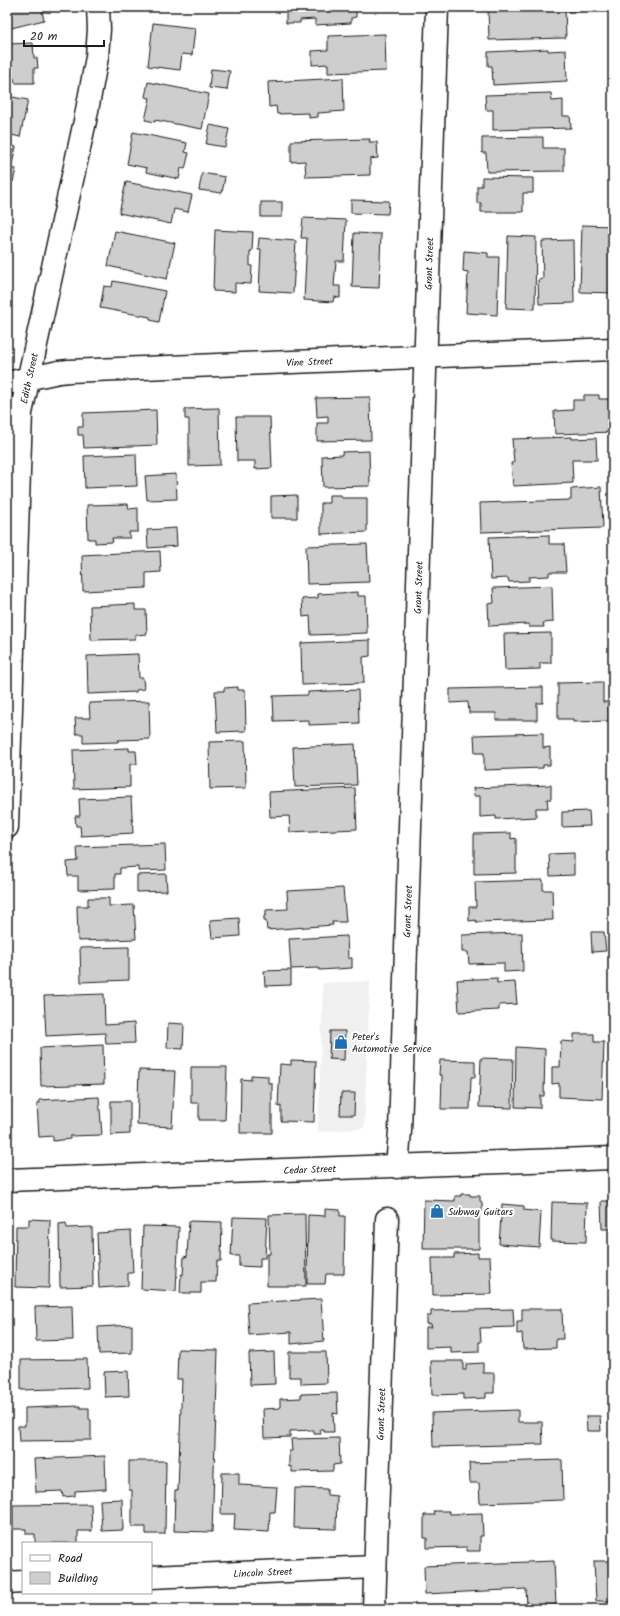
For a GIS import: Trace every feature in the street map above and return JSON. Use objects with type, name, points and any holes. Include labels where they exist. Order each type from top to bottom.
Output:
[{"type":"street","name":"Edith Street","points":[[7,827],[21,413],[85,121],[96,64],[99,29],[98,7]]},
{"type":"street","name":"Grant Street","points":[[397,1167],[401,1115],[437,7]]},
{"type":"street","name":"Vine Street","points":[[7,383],[68,371],[613,349]]},
{"type":"street","name":"Cedar Street","points":[[7,1180],[613,1158]]},
{"type":"street","name":"Grant Street","points":[[374,1609],[387,1219]]},
{"type":"street","name":"Lincoln Street","points":[[152,1577],[375,1567]]},
{"type":"street","points":[[7,1583],[22,1582]]},
{"type":"shaded area","points":[[370,981],[364,1128],[318,1132],[323,983]]},
{"type":"building","points":[[7,7],[41,7],[44,20],[7,29]]},
{"type":"building","points":[[154,7],[176,7],[155,10]]},
{"type":"building","points":[[286,7],[364,7],[364,9],[356,9],[356,17],[351,18],[351,23],[315,25],[315,19],[300,20],[300,23],[286,23]]},
{"type":"building","points":[[488,7],[565,7],[566,38],[489,40]]},
{"type":"building","points":[[567,7],[585,7],[585,11],[568,11]]},
{"type":"building","points":[[153,23],[195,28],[192,55],[182,54],[180,70],[148,66]]},
{"type":"building","points":[[385,34],[386,71],[328,73],[328,64],[312,65],[312,51],[328,50],[328,36]]},
{"type":"building","points":[[33,43],[34,58],[37,58],[38,68],[34,68],[34,83],[15,83],[14,78],[7,79],[7,44]]},
{"type":"building","points":[[548,49],[548,51],[566,50],[567,81],[493,85],[492,66],[488,66],[488,52]]},
{"type":"building","points":[[211,69],[230,71],[227,90],[209,88]]},
{"type":"building","points":[[343,78],[344,111],[318,113],[318,117],[309,118],[309,113],[277,114],[276,106],[269,107],[268,82]]},
{"type":"building","points":[[148,82],[209,94],[202,129],[155,120],[155,122],[145,120],[150,98],[145,97]]},
{"type":"building","points":[[551,93],[552,101],[563,100],[563,116],[570,116],[571,128],[493,130],[493,110],[486,110],[485,95]]},
{"type":"building","points":[[7,96],[28,100],[20,137],[7,134]]},
{"type":"building","points":[[210,125],[229,129],[225,147],[206,144]]},
{"type":"building","points":[[133,132],[187,143],[185,152],[189,153],[185,169],[181,168],[179,179],[146,172],[147,168],[127,164]]},
{"type":"building","points":[[543,137],[543,148],[564,148],[564,171],[487,172],[486,153],[482,153],[482,138]]},
{"type":"building","points":[[370,139],[369,142],[377,142],[378,158],[370,159],[370,175],[306,177],[305,161],[291,162],[291,141]]},
{"type":"building","points":[[7,145],[16,147],[11,168],[16,169],[13,182],[9,181],[8,183],[7,183]]},
{"type":"building","points":[[202,173],[225,177],[222,193],[199,190]]},
{"type":"building","points":[[482,177],[533,178],[533,193],[523,193],[523,212],[481,212],[481,203],[477,203],[477,186],[482,186]]},
{"type":"building","points":[[126,182],[192,195],[188,212],[174,209],[171,224],[119,213]]},
{"type":"building","points":[[351,200],[389,201],[388,214],[351,213]]},
{"type":"building","points":[[261,202],[282,202],[282,217],[261,217]]},
{"type":"building","points":[[303,218],[346,220],[344,261],[336,261],[334,286],[340,286],[340,298],[334,297],[333,302],[304,300],[307,238],[301,238]]},
{"type":"building","points":[[582,225],[613,226],[613,293],[580,292]]},
{"type":"building","points":[[215,230],[253,232],[252,251],[250,251],[250,266],[252,266],[251,284],[235,283],[235,292],[213,291]]},
{"type":"building","points":[[115,231],[175,243],[167,279],[108,266]]},
{"type":"building","points":[[354,233],[381,234],[379,288],[352,287]]},
{"type":"building","points":[[508,236],[536,237],[535,309],[506,308]]},
{"type":"building","points":[[259,238],[296,241],[293,293],[259,291],[261,249],[258,249]]},
{"type":"building","points":[[573,240],[574,303],[539,304],[538,280],[543,279],[542,241]]},
{"type":"building","points":[[464,251],[488,253],[488,257],[499,257],[497,315],[466,313],[468,272],[463,271]]},
{"type":"building","points":[[113,281],[165,291],[159,322],[150,320],[150,317],[100,308],[104,286],[112,287]]},
{"type":"building","points":[[7,312],[11,313],[7,332]]},
{"type":"building","points":[[584,395],[599,395],[599,399],[612,399],[613,432],[555,434],[554,411],[573,410],[573,400],[584,400]]},
{"type":"building","points":[[370,397],[371,440],[317,441],[317,423],[328,423],[328,416],[317,417],[316,398]]},
{"type":"building","points":[[219,408],[220,465],[189,466],[189,419],[185,419],[185,409]]},
{"type":"building","points":[[156,410],[157,445],[84,448],[83,435],[78,435],[78,427],[83,427],[83,413]]},
{"type":"building","points":[[236,417],[270,417],[272,468],[255,469],[255,461],[237,461]]},
{"type":"building","points":[[572,437],[572,439],[596,438],[597,460],[572,460],[573,483],[513,486],[511,463],[514,463],[512,439]]},
{"type":"building","points":[[369,451],[370,486],[323,487],[322,456],[342,455],[342,452]]},
{"type":"building","points":[[136,454],[137,486],[85,488],[84,456]]},
{"type":"building","points":[[176,474],[177,499],[147,500],[145,476]]},
{"type":"building","points":[[601,487],[603,528],[481,532],[480,503],[571,500],[571,489]]},
{"type":"building","points":[[297,495],[297,518],[271,518],[271,496]]},
{"type":"building","points":[[329,495],[341,495],[342,498],[367,498],[367,532],[321,534],[321,503],[329,503]]},
{"type":"building","points":[[128,504],[129,509],[138,508],[138,532],[129,532],[130,538],[112,538],[113,542],[95,543],[95,539],[88,539],[87,505]]},
{"type":"building","points":[[176,528],[177,546],[148,548],[147,530]]},
{"type":"building","points":[[549,535],[549,544],[564,544],[566,572],[549,572],[549,576],[529,577],[529,581],[509,582],[508,578],[491,579],[489,537]]},
{"type":"building","points":[[367,544],[369,582],[307,584],[306,546]]},
{"type":"building","points":[[160,551],[161,572],[146,573],[146,588],[83,591],[82,555]]},
{"type":"building","points":[[552,586],[553,622],[543,623],[544,627],[529,627],[529,624],[489,626],[488,604],[494,603],[493,588]]},
{"type":"building","points":[[358,592],[358,596],[366,596],[367,633],[311,635],[310,616],[303,617],[302,599],[318,598],[318,594]]},
{"type":"building","points":[[135,604],[135,610],[146,610],[147,634],[135,635],[135,639],[91,640],[90,606]]},
{"type":"building","points":[[551,633],[551,663],[540,663],[540,669],[505,670],[504,634]]},
{"type":"building","points":[[370,640],[370,656],[363,657],[364,683],[302,685],[301,643]]},
{"type":"building","points":[[138,654],[139,678],[143,678],[144,689],[136,690],[136,692],[88,694],[87,656]]},
{"type":"building","points":[[603,682],[603,702],[608,702],[609,721],[573,722],[573,719],[558,719],[558,683]]},
{"type":"building","points":[[238,687],[238,690],[245,690],[246,731],[217,732],[215,691],[224,691],[224,688]]},
{"type":"building","points":[[543,687],[543,703],[537,703],[537,720],[496,720],[496,713],[469,713],[468,702],[450,703],[450,689]]},
{"type":"building","points":[[358,690],[359,723],[309,725],[309,720],[274,721],[273,696],[308,695],[308,692]]},
{"type":"building","points":[[149,701],[150,739],[83,743],[83,734],[76,734],[75,718],[90,718],[89,703]]},
{"type":"building","points":[[543,733],[543,748],[550,747],[550,765],[543,765],[543,768],[484,770],[484,753],[475,753],[474,735]]},
{"type":"building","points":[[245,741],[246,788],[210,789],[209,742]]},
{"type":"building","points":[[355,744],[357,785],[295,787],[293,747]]},
{"type":"building","points":[[129,748],[129,751],[136,751],[137,764],[130,764],[130,787],[74,789],[73,750]]},
{"type":"building","points":[[551,785],[551,799],[547,799],[548,808],[536,808],[536,817],[496,819],[496,816],[480,817],[480,796],[474,796],[473,788]]},
{"type":"building","points":[[355,788],[357,829],[290,832],[289,816],[270,817],[269,792]]},
{"type":"building","points":[[131,797],[133,833],[81,836],[80,826],[76,826],[75,816],[80,816],[79,799]]},
{"type":"building","points":[[589,811],[590,826],[562,827],[562,812]]},
{"type":"building","points":[[511,833],[511,839],[516,838],[516,873],[474,874],[474,834]]},
{"type":"building","points":[[165,844],[166,870],[138,871],[138,867],[120,868],[120,874],[115,874],[115,889],[78,890],[78,876],[68,876],[67,862],[78,861],[77,847]]},
{"type":"building","points":[[574,853],[574,875],[550,876],[549,854]]},
{"type":"building","points":[[166,874],[167,891],[137,892],[137,875]]},
{"type":"building","points":[[543,880],[543,890],[552,890],[553,920],[469,921],[469,907],[476,907],[475,882]]},
{"type":"building","points":[[343,888],[346,922],[332,922],[333,925],[267,930],[266,921],[264,921],[266,910],[288,909],[287,891]]},
{"type":"building","points":[[88,898],[109,898],[109,906],[134,905],[136,939],[78,941],[77,906],[88,906]]},
{"type":"building","points":[[239,918],[240,936],[212,938],[210,920]]},
{"type":"building","points":[[591,932],[604,932],[606,951],[592,952]]},
{"type":"building","points":[[522,933],[523,971],[504,972],[504,963],[469,964],[468,952],[462,952],[462,935]]},
{"type":"building","points":[[347,936],[348,958],[352,958],[352,968],[319,970],[319,968],[291,969],[289,939]]},
{"type":"building","points":[[129,947],[129,980],[81,982],[80,948]]},
{"type":"building","points":[[291,970],[291,985],[265,986],[264,971]]},
{"type":"building","points":[[497,978],[497,983],[515,982],[517,1004],[499,1005],[499,1010],[459,1012],[457,980]]},
{"type":"building","points":[[104,994],[105,1025],[134,1023],[135,1043],[106,1044],[105,1033],[46,1036],[44,996]]},
{"type":"building","points":[[168,1023],[184,1024],[183,1049],[167,1048]]},
{"type":"building","points":[[330,1031],[345,1031],[344,1060],[329,1059]]},
{"type":"building","points":[[574,1034],[594,1034],[594,1042],[604,1042],[602,1099],[559,1097],[559,1083],[552,1084],[552,1067],[560,1067],[561,1041],[574,1042]]},
{"type":"building","points":[[611,1036],[613,1036],[613,1061],[611,1061]]},
{"type":"building","points":[[103,1045],[104,1084],[41,1086],[40,1048]]},
{"type":"building","points":[[516,1047],[545,1049],[544,1096],[540,1096],[540,1108],[515,1107]]},
{"type":"building","points":[[481,1058],[513,1059],[512,1108],[479,1107]]},
{"type":"building","points":[[291,1060],[316,1061],[314,1122],[281,1121],[281,1106],[278,1107],[280,1064],[291,1065]]},
{"type":"building","points":[[440,1060],[475,1061],[475,1077],[471,1077],[470,1109],[441,1109],[442,1075],[439,1075]]},
{"type":"building","points":[[191,1067],[227,1067],[225,1120],[199,1120],[199,1103],[191,1103]]},
{"type":"building","points":[[139,1070],[175,1071],[172,1127],[137,1125]]},
{"type":"building","points":[[251,1075],[268,1076],[268,1083],[272,1083],[272,1133],[240,1133],[241,1079],[251,1080]]},
{"type":"building","points":[[341,1093],[355,1093],[354,1115],[340,1115]]},
{"type":"building","points":[[99,1097],[102,1135],[70,1136],[70,1139],[53,1141],[53,1136],[39,1137],[37,1103],[40,1103],[39,1100]]},
{"type":"building","points":[[111,1101],[130,1101],[130,1134],[111,1135]]},
{"type":"building","points":[[461,1194],[480,1196],[480,1201],[482,1202],[482,1212],[479,1213],[479,1249],[423,1249],[424,1200],[455,1201],[455,1196],[461,1196]]},
{"type":"building","points":[[601,1201],[613,1201],[613,1235],[610,1235],[610,1229],[602,1229]]},
{"type":"building","points":[[552,1202],[587,1203],[586,1242],[551,1241]]},
{"type":"building","points":[[502,1204],[524,1206],[524,1210],[541,1212],[539,1247],[499,1244]]},
{"type":"building","points":[[325,1209],[340,1210],[340,1216],[345,1216],[344,1274],[326,1274],[325,1284],[307,1284],[308,1215],[325,1216]]},
{"type":"building","points":[[305,1214],[306,1286],[267,1286],[267,1254],[270,1254],[269,1215]]},
{"type":"building","points":[[233,1217],[267,1218],[265,1258],[260,1258],[260,1267],[239,1266],[239,1256],[231,1256]]},
{"type":"building","points":[[29,1219],[50,1220],[49,1288],[15,1287],[16,1226],[29,1226]]},
{"type":"building","points":[[189,1221],[222,1222],[221,1261],[217,1261],[216,1282],[201,1282],[201,1293],[180,1293],[184,1256],[187,1257]]},
{"type":"building","points":[[66,1223],[67,1228],[92,1227],[93,1286],[60,1287],[59,1224]]},
{"type":"building","points":[[143,1226],[179,1227],[176,1291],[141,1289]]},
{"type":"building","points":[[131,1231],[133,1273],[128,1273],[128,1286],[99,1288],[97,1233]]},
{"type":"building","points":[[478,1253],[478,1257],[490,1257],[492,1294],[433,1295],[432,1258],[454,1258],[454,1254]]},
{"type":"building","points":[[321,1299],[324,1341],[291,1344],[291,1332],[249,1335],[247,1303]]},
{"type":"building","points":[[72,1306],[73,1340],[36,1341],[35,1307]]},
{"type":"building","points":[[513,1309],[514,1327],[480,1328],[481,1342],[479,1342],[479,1352],[451,1353],[451,1347],[426,1348],[426,1327],[432,1327],[431,1324],[427,1324],[427,1316],[431,1316],[431,1311]]},
{"type":"building","points":[[522,1309],[562,1309],[563,1339],[556,1339],[556,1348],[523,1349],[522,1333],[517,1334],[517,1321],[522,1321]]},
{"type":"building","points":[[132,1325],[132,1353],[99,1354],[98,1327]]},
{"type":"building","points":[[178,1349],[218,1350],[212,1532],[174,1531],[175,1490],[178,1490],[182,1379],[177,1379]]},
{"type":"building","points":[[274,1352],[275,1384],[250,1385],[249,1353]]},
{"type":"building","points":[[289,1352],[326,1352],[327,1383],[301,1384],[301,1377],[289,1377]]},
{"type":"building","points":[[87,1359],[88,1388],[21,1390],[21,1360]]},
{"type":"building","points":[[431,1361],[463,1361],[463,1370],[466,1370],[466,1364],[483,1363],[483,1373],[494,1373],[494,1393],[486,1393],[486,1398],[463,1399],[463,1394],[432,1395]]},
{"type":"building","points":[[128,1371],[129,1396],[105,1397],[104,1372]]},
{"type":"building","points":[[337,1393],[338,1414],[333,1413],[334,1432],[324,1432],[324,1429],[320,1429],[321,1434],[314,1434],[314,1430],[290,1431],[290,1437],[264,1438],[263,1409],[280,1408],[280,1399],[301,1398],[301,1394]]},
{"type":"building","points":[[80,1406],[80,1408],[89,1408],[89,1419],[91,1420],[91,1440],[19,1441],[18,1426],[25,1426],[25,1408]]},
{"type":"building","points":[[518,1410],[518,1422],[542,1422],[543,1444],[433,1447],[432,1413]]},
{"type":"building","points":[[586,1416],[600,1416],[601,1431],[587,1431]]},
{"type":"building","points":[[339,1438],[340,1464],[333,1465],[333,1471],[292,1472],[292,1467],[289,1467],[289,1451],[292,1451],[291,1439]]},
{"type":"building","points":[[105,1456],[106,1489],[75,1491],[75,1496],[63,1497],[62,1491],[36,1492],[34,1459]]},
{"type":"building","points":[[562,1460],[563,1500],[480,1503],[479,1483],[470,1483],[469,1463]]},
{"type":"building","points":[[129,1461],[166,1461],[165,1534],[146,1534],[146,1527],[132,1527],[132,1490],[129,1490]]},
{"type":"building","points":[[222,1473],[239,1473],[239,1485],[277,1487],[275,1512],[270,1512],[269,1532],[234,1530],[235,1514],[221,1514]]},
{"type":"building","points":[[295,1488],[327,1489],[327,1495],[337,1496],[336,1529],[294,1528]]},
{"type":"building","points":[[122,1499],[123,1530],[102,1531],[100,1500]]},
{"type":"building","points":[[91,1504],[92,1531],[78,1531],[78,1542],[35,1542],[35,1534],[26,1534],[26,1529],[13,1529],[13,1505]]},
{"type":"building","points":[[434,1511],[449,1511],[450,1514],[482,1513],[483,1536],[480,1536],[480,1551],[467,1551],[467,1547],[427,1548],[427,1538],[424,1538],[424,1515],[435,1515]]},
{"type":"building","points":[[554,1561],[556,1605],[527,1606],[526,1589],[425,1594],[424,1566]]},
{"type":"building","points":[[594,1561],[613,1561],[613,1601],[596,1601]]},
{"type":"place","name":"Peter's Automotive Service","points":[[341,1042]]},
{"type":"place","name":"Subway Guitars","points":[[437,1211]]}]
